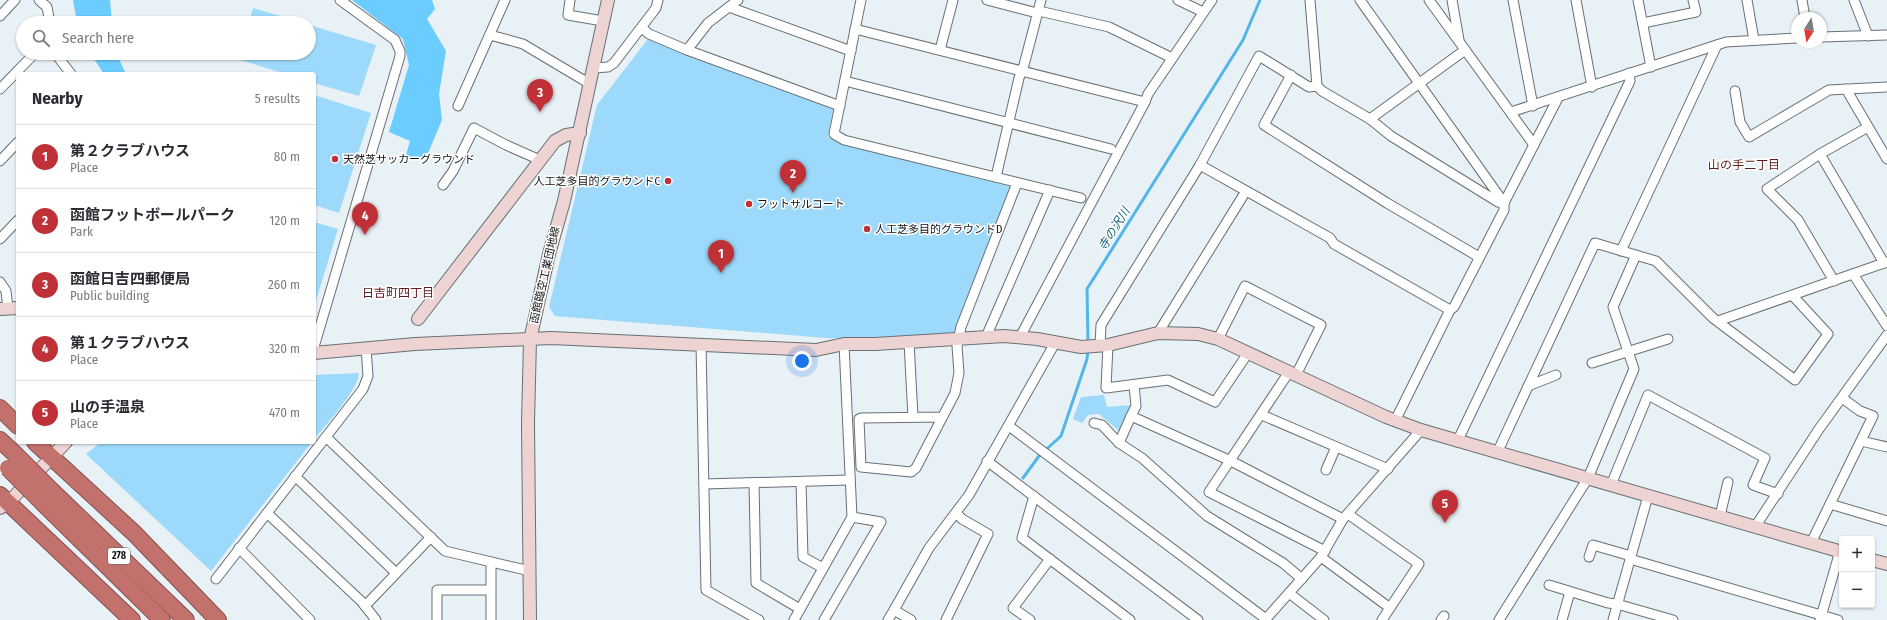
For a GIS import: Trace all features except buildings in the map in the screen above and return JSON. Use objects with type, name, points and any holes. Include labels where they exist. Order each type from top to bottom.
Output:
[{"type":"highway","points":[[0,408],[16,424]]},
{"type":"highway","name":"278","points":[[0,440],[8,461],[186,620]]},
{"type":"highway","points":[[37,444],[134,533],[218,620]]},
{"type":"highway","name":"278","points":[[48,497],[162,620]]},
{"type":"highway","points":[[3,502],[132,620]]},
{"type":"street","points":[[0,16],[15,0]]},
{"type":"street","points":[[39,0],[47,7],[49,16]]},
{"type":"street","points":[[316,340],[400,56],[400,51],[395,40],[340,0]]},
{"type":"street","points":[[458,106],[504,0]]},
{"type":"street","points":[[570,0],[568,14],[604,21]]},
{"type":"street","name":"函館臨空工業団地線","points":[[530,620],[528,423],[530,340],[580,133],[608,0]]},
{"type":"street","points":[[594,68],[608,67],[614,62],[642,28],[656,8],[658,0]]},
{"type":"street","points":[[687,50],[708,23],[738,0]]},
{"type":"street","points":[[852,0],[861,2],[834,134],[844,140],[1081,198]]},
{"type":"street","points":[[940,50],[953,0]]},
{"type":"street","points":[[987,0],[1109,27],[1172,58]]},
{"type":"street","points":[[996,177],[1041,0]]},
{"type":"street","points":[[1178,0],[1203,12]]},
{"type":"street","points":[[1020,337],[1148,94],[1212,0]]},
{"type":"street","points":[[1310,0],[1317,86],[1322,91],[1370,119],[1391,136],[1498,202],[1504,203]]},
{"type":"street","points":[[1360,0],[1420,82],[1504,203]]},
{"type":"street","points":[[1429,0],[1534,145]]},
{"type":"street","points":[[1452,0],[1459,42]]},
{"type":"street","points":[[1513,0],[1533,106]]},
{"type":"street","points":[[1576,0],[1592,86]]},
{"type":"street","points":[[1638,0],[1651,67]]},
{"type":"street","points":[[1642,23],[1696,12],[1693,0]]},
{"type":"street","points":[[1747,0],[1754,40]]},
{"type":"street","points":[[1802,0],[1804,12]]},
{"type":"street","points":[[1854,0],[1868,36]]},
{"type":"street","points":[[729,7],[851,51]]},
{"type":"street","points":[[642,28],[649,34],[687,50],[840,106]]},
{"type":"street","points":[[855,29],[1145,102]]},
{"type":"street","points":[[490,35],[522,44],[590,84]]},
{"type":"street","points":[[1827,37],[1887,35]]},
{"type":"street","points":[[1510,112],[1558,98],[1629,73],[1726,42],[1791,38]]},
{"type":"street","points":[[1621,250],[1717,45]]},
{"type":"street","points":[[1370,119],[1465,50]]},
{"type":"street","points":[[1248,353],[1215,402],[1168,380],[1106,388],[1100,346],[1101,325],[1200,165],[1259,56],[1309,87],[1317,86]]},
{"type":"street","points":[[17,72],[28,60]]},
{"type":"street","points":[[60,60],[69,72]]},
{"type":"street","points":[[0,89],[16,73]]},
{"type":"street","points":[[1457,442],[1630,81],[1629,73]]},
{"type":"street","points":[[1291,76],[1264,125],[1387,203],[1480,257]]},
{"type":"street","points":[[845,81],[1110,149]]},
{"type":"street","points":[[1736,91],[1740,122],[1749,137],[1829,90],[1887,88]]},
{"type":"street","points":[[1846,89],[1887,159]]},
{"type":"street","points":[[1395,421],[1450,310],[1454,307],[1504,210],[1504,203],[1558,98]]},
{"type":"street","points":[[1834,280],[1798,220],[1767,189],[1820,154],[1868,126]]},
{"type":"street","points":[[443,185],[452,171],[474,128],[506,145],[540,160]]},
{"type":"street","points":[[418,319],[540,160],[559,138],[580,133]]},
{"type":"street","points":[[0,161],[16,144]]},
{"type":"street","points":[[1718,321],[1885,263],[1820,154]]},
{"type":"street","points":[[1200,165],[1330,238],[1334,244],[1450,310]]},
{"type":"street","points":[[942,417],[861,418],[859,427],[861,467],[911,472],[914,471],[955,393],[959,373],[957,346],[961,327],[1017,182]]},
{"type":"street","points":[[986,338],[1050,190]]},
{"type":"street","points":[[1158,333],[1246,191]]},
{"type":"street","points":[[0,239],[16,222]]},
{"type":"street","points":[[1497,453],[1595,243],[1656,261],[1718,321],[1795,380],[1828,334],[1793,296]]},
{"type":"street","points":[[1499,620],[1588,478],[1634,369],[1613,307],[1636,256]]},
{"type":"street","points":[[1853,274],[1887,326]]},
{"type":"street","points":[[0,282],[6,291],[9,309]]},
{"type":"street","points":[[1218,339],[1245,286],[1321,325],[1292,374],[1209,492],[1323,554],[1390,608]]},
{"type":"street","points":[[316,353],[415,344],[552,338],[816,350],[844,344],[1020,337],[1081,347],[1100,346],[1158,333],[1190,333],[1218,339],[1395,421],[1420,430],[1457,442],[1839,550]]},
{"type":"street","points":[[1755,527],[1778,494],[1819,429],[1887,335]]},
{"type":"street","points":[[1592,363],[1668,339]]},
{"type":"street","points":[[909,342],[913,417]]},
{"type":"street","points":[[888,620],[929,548],[969,495],[1055,343]]},
{"type":"street","points":[[701,344],[706,590],[760,620]]},
{"type":"street","points":[[794,620],[852,517],[844,344]]},
{"type":"street","points":[[216,579],[366,384],[368,368],[366,348]]},
{"type":"street","points":[[1528,386],[1556,375]]},
{"type":"street","points":[[1119,443],[1136,406],[1134,385]]},
{"type":"street","points":[[1611,485],[1648,395],[1765,458],[1753,484],[1778,494]]},
{"type":"street","points":[[1811,543],[1873,416],[1860,411],[1842,398]]},
{"type":"street","points":[[1262,415],[1388,469]]},
{"type":"street","points":[[1131,416],[1231,461],[1346,516],[1419,564],[1382,620]]},
{"type":"street","points":[[1094,423],[1102,425],[1119,443],[1142,458],[1207,516],[1283,562],[1302,579]]},
{"type":"street","points":[[1009,426],[1265,619],[1323,554],[1346,516],[1420,430]]},
{"type":"street","points":[[326,437],[445,551],[530,571]]},
{"type":"street","points":[[1861,441],[1887,447]]},
{"type":"street","points":[[3,502],[64,444]]},
{"type":"street","points":[[1326,470],[1336,447]]},
{"type":"street","points":[[987,461],[1198,620]]},
{"type":"street","points":[[295,476],[396,573]]},
{"type":"street","points":[[704,484],[850,480]]},
{"type":"street","points":[[801,482],[803,557],[823,568]]},
{"type":"street","points":[[1720,516],[1728,482]]},
{"type":"street","points":[[754,483],[756,583],[800,609]]},
{"type":"street","points":[[1034,496],[1022,538],[1130,620]]},
{"type":"street","points":[[1612,620],[1648,496]]},
{"type":"street","points":[[1830,504],[1887,520]]},
{"type":"street","points":[[267,513],[365,606],[376,620]]},
{"type":"street","points":[[946,620],[988,534],[962,519],[956,513]]},
{"type":"street","points":[[824,620],[881,522],[852,517]]},
{"type":"street","points":[[365,606],[431,537]]},
{"type":"street","points":[[1589,557],[1593,545],[1821,618],[1838,620]]},
{"type":"street","points":[[239,548],[310,620]]},
{"type":"street","points":[[1821,618],[1839,558]]},
{"type":"street","points":[[1030,620],[1013,608],[1050,559]]},
{"type":"street","points":[[1875,561],[1887,564]]},
{"type":"street","points":[[491,562],[491,620]]},
{"type":"street","points":[[1549,585],[1608,603],[1617,604],[1673,620]]},
{"type":"street","points":[[437,620],[437,590],[490,590]]},
{"type":"street","points":[[1562,620],[1570,592]]},
{"type":"street","points":[[1289,593],[1324,620]]},
{"type":"street","points":[[894,610],[911,620]]},
{"type":"shaded area","points":[[73,0],[110,0],[111,16],[76,16]]},
{"type":"shaded area","points":[[352,0],[432,0],[435,9],[427,19],[446,51],[439,94],[442,120],[426,158],[405,158],[410,141],[389,132],[409,65],[403,39]]},
{"type":"shaded area","points":[[253,8],[280,16],[251,16]]},
{"type":"shaded area","points":[[316,27],[376,45],[359,96],[316,84],[316,72],[279,72],[240,60],[316,60]]},
{"type":"shaded area","points":[[648,39],[687,55],[832,107],[833,111],[828,137],[843,144],[1012,187],[957,334],[873,339],[826,338],[555,316],[549,307],[597,105]]},
{"type":"shaded area","points":[[95,60],[119,60],[125,72],[103,72]]},
{"type":"shaded area","name":"天然芝サッカーグラウンド","points":[[316,96],[371,113],[339,213],[316,206]]},
{"type":"shaded area","points":[[316,223],[338,229],[316,300]]},
{"type":"shaded area","points":[[359,373],[358,380],[348,397],[316,437],[316,375]]},
{"type":"shaded area","points":[[1104,395],[1107,407],[1131,405],[1119,431],[1099,414],[1088,415],[1082,423],[1073,419],[1081,397]]},
{"type":"shaded area","points":[[98,444],[310,444],[211,571],[86,454]]},
{"type":"waterway","name":"寺の沢川","points":[[1088,343],[1087,289],[1243,40],[1260,0]]},
{"type":"waterway","name":"寺の沢川","points":[[1023,478],[1039,456],[1061,436],[1087,359],[1088,349]]},
{"type":"place","name":"函館日吉四郵便局","points":[[540,112]]},
{"type":"place","name":"天然芝サッカーグラウンド","points":[[335,159]]},
{"type":"place","name":"人工芝多目的グラウンドC","points":[[668,181]]},
{"type":"place","name":"函館フットボールパーク","points":[[793,193]]},
{"type":"place","name":"フットサルコート","points":[[749,204]]},
{"type":"place","name":"人工芝多目的グラウンドD","points":[[867,229]]},
{"type":"place","name":"第１クラブハウス","points":[[365,235]]},
{"type":"place","name":"第２クラブハウス","points":[[721,273]]},
{"type":"place","name":"山の手温泉","points":[[1445,523]]},
{"type":"district","name":"山の手二丁目","points":[[1744,165]]},
{"type":"district","name":"日吉町四丁目","points":[[398,293]]}]
